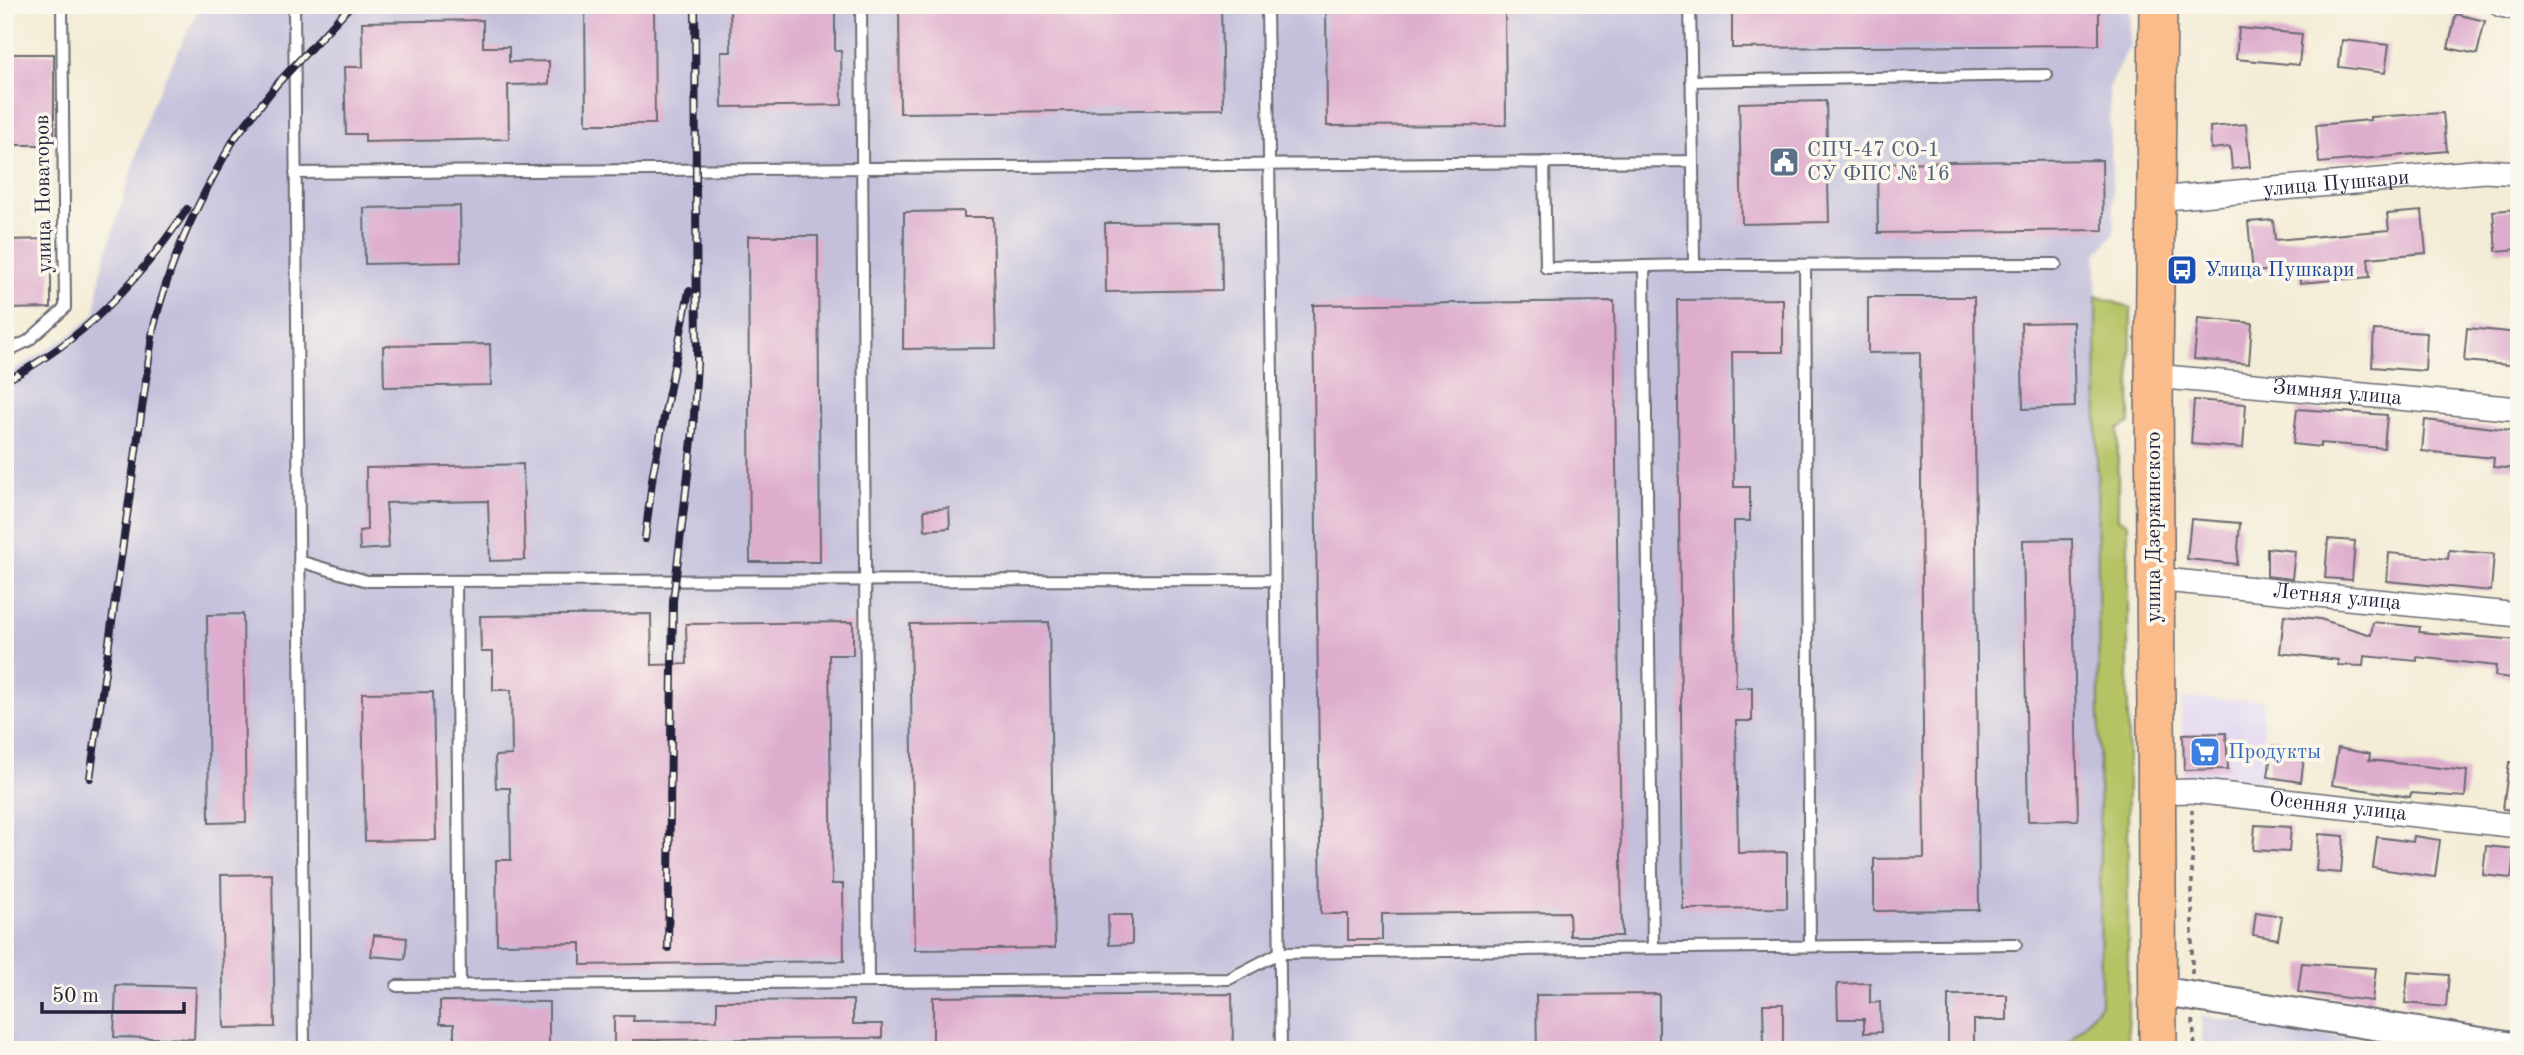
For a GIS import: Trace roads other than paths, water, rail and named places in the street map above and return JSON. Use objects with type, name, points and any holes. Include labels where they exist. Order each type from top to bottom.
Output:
[{"type":"highway","name":"улица Дзержинского","points":[[2158,5],[2154,376],[2158,1050]]},
{"type":"street","points":[[2501,5],[2519,9]]},
{"type":"street","name":"улица Пушкари","points":[[2155,200],[2485,171],[2519,173]]},
{"type":"street","name":"Зимняя улица","points":[[2154,376],[2519,409]]},
{"type":"street","name":"Летняя улица","points":[[2154,579],[2519,615]]},
{"type":"street","name":"Осенняя улица","points":[[2155,792],[2192,790],[2519,826]]},
{"type":"street","points":[[2158,991],[2519,1048]]},
{"type":"lane","name":"улица Новаторов","points":[[5,352],[28,341],[65,308],[61,5]]},
{"type":"lane","points":[[294,5],[304,1050]]},
{"type":"lane","points":[[861,5],[868,982]]},
{"type":"lane","points":[[1266,5],[1281,1050]]},
{"type":"lane","points":[[1690,5],[1695,265]]},
{"type":"lane","points":[[1692,81],[2047,75]]},
{"type":"lane","points":[[295,173],[1693,161]]},
{"type":"lane","points":[[1544,162],[1546,268],[2056,264]]},
{"type":"lane","points":[[1805,265],[1810,946]]},
{"type":"lane","points":[[1644,266],[1653,948]]},
{"type":"lane","points":[[299,561],[366,581],[1275,580]]},
{"type":"lane","points":[[456,581],[460,986]]},
{"type":"lane","points":[[397,986],[1229,979],[1279,953],[2015,944]]},
{"type":"railway","points":[[234,139],[277,84],[351,5]]},
{"type":"railway","points":[[668,948],[673,601],[693,432],[697,363],[695,5]]},
{"type":"railway","points":[[90,778],[153,330],[188,227],[239,131]]},
{"type":"railway","points":[[5,381],[60,347],[107,307],[149,261],[187,209]]},
{"type":"railway","points":[[645,539],[653,473],[689,291]]},
{"type":"place","name":"СПЧ-47 СО-1 СУ ФПС № 16","points":[[1784,162]]},
{"type":"place","name":"Улица Пушкари","points":[[2182,270]]},
{"type":"place","name":"Продукты","points":[[2205,752]]}]
